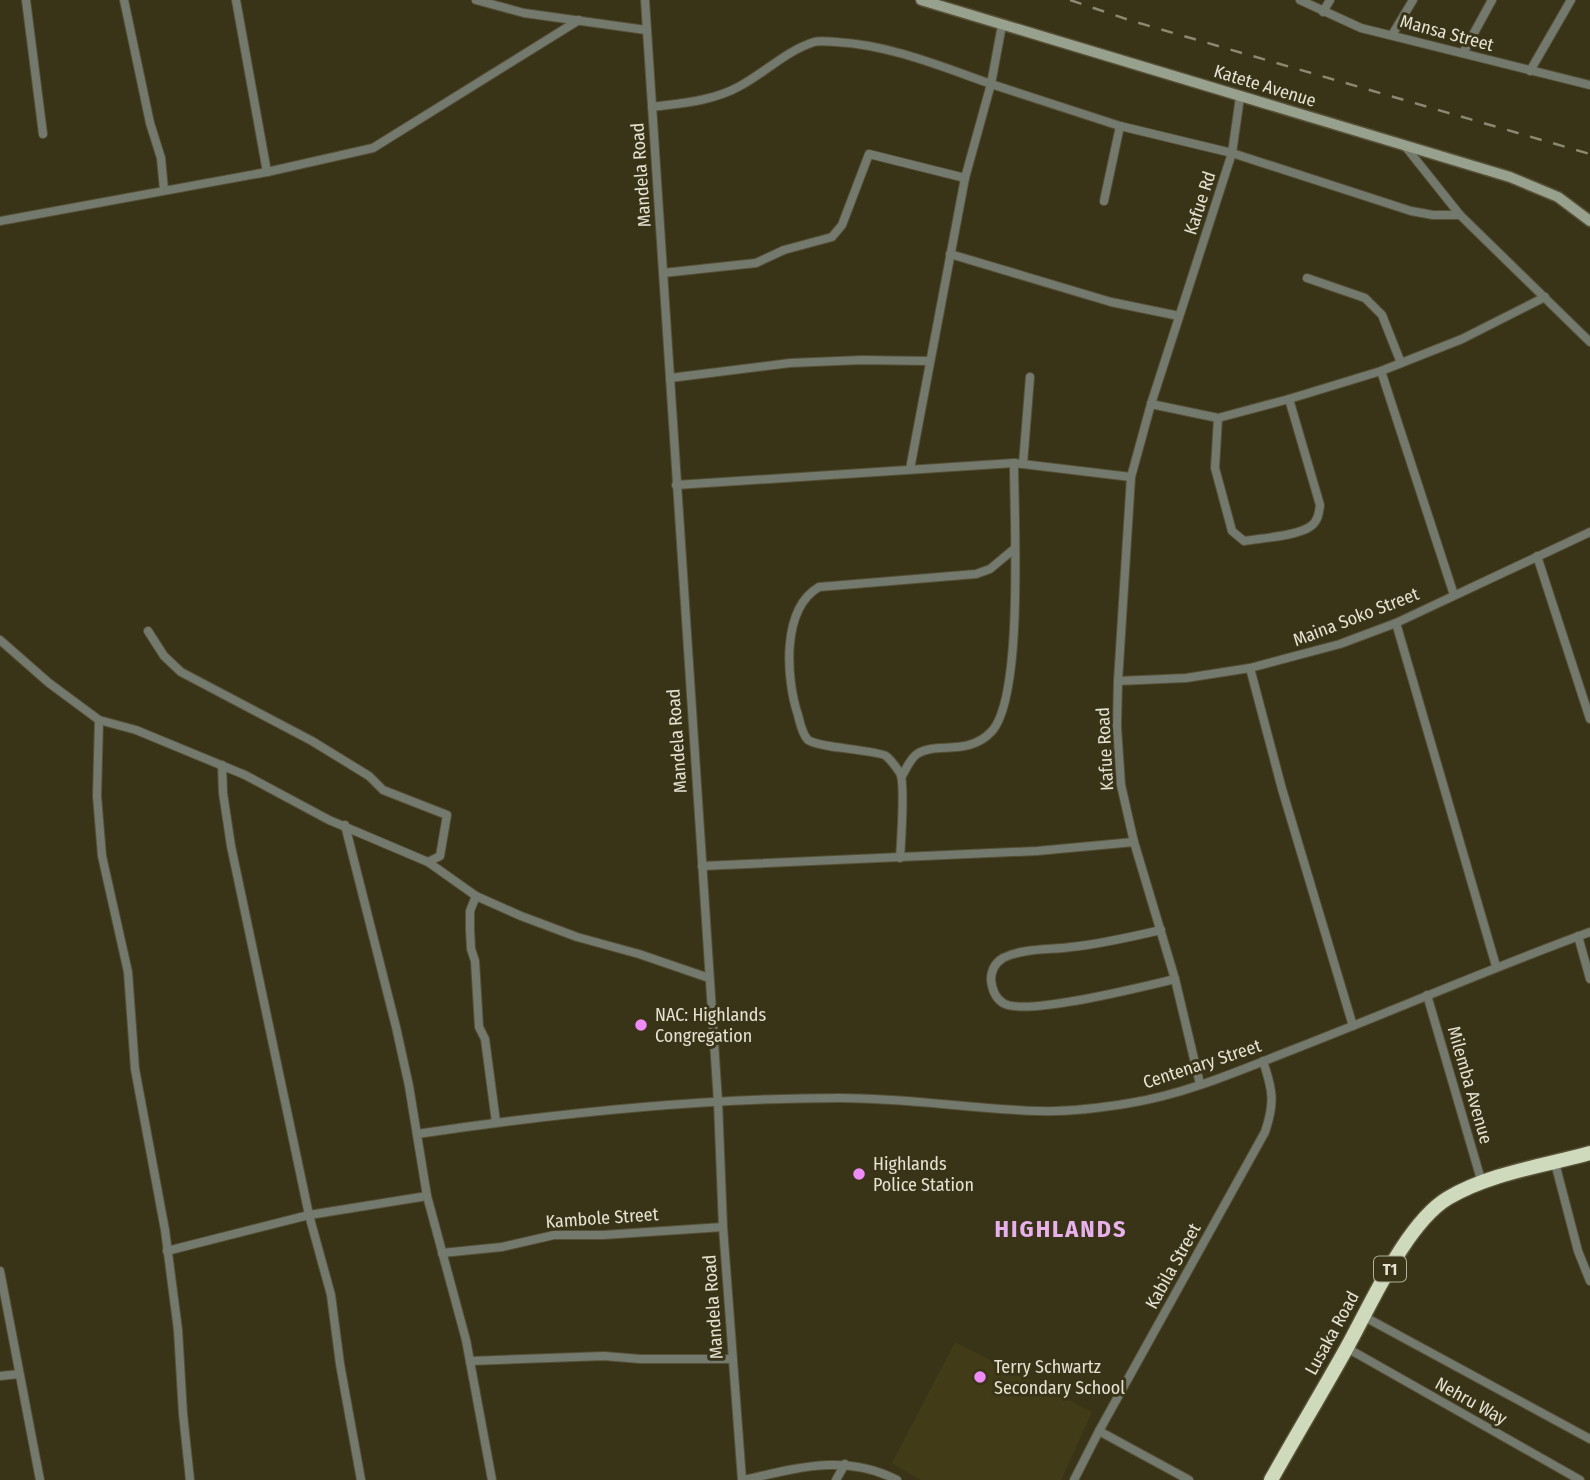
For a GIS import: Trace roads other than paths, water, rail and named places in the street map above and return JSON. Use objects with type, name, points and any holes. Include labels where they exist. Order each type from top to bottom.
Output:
[{"type":"highway","name":"Lusaka Road","points":[[1271,1480],[1363,1316],[1420,1224],[1435,1207],[1446,1199],[1482,1183],[1590,1153]]},
{"type":"street","points":[[26,0],[43,134]]},
{"type":"street","points":[[124,0],[150,123],[161,158],[164,190]]},
{"type":"street","points":[[236,0],[267,172]]},
{"type":"street","points":[[476,0],[508,10],[646,30]]},
{"type":"street","name":"Mandela Road","points":[[645,0],[718,1102],[723,1227],[743,1480]]},
{"type":"street","name":"Katete Avenue","points":[[921,0],[1510,177],[1558,197],[1590,221]]},
{"type":"street","name":"Mansa Street","points":[[1300,0],[1361,28],[1590,85]]},
{"type":"street","points":[[1323,12],[1330,0]]},
{"type":"street","points":[[1392,35],[1413,0]]},
{"type":"street","points":[[1462,53],[1492,0]]},
{"type":"street","points":[[1530,71],[1571,0]]},
{"type":"street","points":[[0,221],[267,172],[373,148],[579,20]]},
{"type":"street","points":[[910,469],[965,178],[991,84],[1002,24]]},
{"type":"street","points":[[652,107],[719,96],[742,85],[784,56],[816,41],[858,43],[886,49],[1120,126],[1232,153],[1411,211],[1433,215],[1460,215]]},
{"type":"street","name":"Kafue Rd","points":[[1151,404],[1232,153],[1240,97]]},
{"type":"street","points":[[1104,201],[1120,126]]},
{"type":"street","points":[[1404,146],[1460,215],[1590,342]]},
{"type":"street","points":[[663,273],[756,263],[793,247],[832,237],[842,225],[869,154],[965,178]]},
{"type":"street","points":[[950,254],[1111,302],[1179,316]]},
{"type":"street","points":[[1307,278],[1365,298],[1382,315],[1401,363]]},
{"type":"street","points":[[1151,404],[1218,418],[1289,399],[1381,371],[1462,339],[1545,297]]},
{"type":"street","points":[[670,378],[790,363],[929,361]]},
{"type":"street","points":[[1381,371],[1454,595]]},
{"type":"street","points":[[901,858],[902,776],[917,754],[959,748],[982,740],[994,729],[1005,699],[1012,659],[1018,463],[1030,377]]},
{"type":"street","points":[[1218,418],[1215,468],[1232,531],[1244,541],[1299,531],[1311,526],[1318,518],[1320,505],[1289,399]]},
{"type":"street","name":"Kafue Road","points":[[1151,404],[1131,477],[1118,681],[1119,767],[1134,842],[1175,979],[1200,1084]]},
{"type":"street","points":[[676,485],[1018,463],[1131,477]]},
{"type":"street","name":"Maina Soko Street","points":[[1118,681],[1186,678],[1297,657],[1396,623],[1590,532]]},
{"type":"street","points":[[902,776],[887,757],[880,753],[858,752],[822,744],[809,740],[803,732],[789,678],[789,648],[803,602],[819,587],[976,574],[990,569],[1014,549]]},
{"type":"street","points":[[1536,556],[1590,719]]},
{"type":"street","points":[[1396,623],[1496,966]]},
{"type":"street","points":[[148,631],[164,656],[181,672],[312,741],[369,776],[383,790],[447,815],[440,856],[428,862]]},
{"type":"street","points":[[0,640],[49,683],[99,720],[136,730],[245,775],[329,820],[428,862],[476,896],[576,937],[639,954],[709,978]]},
{"type":"street","points":[[1250,668],[1296,838],[1353,1026]]},
{"type":"street","points":[[99,720],[97,796],[102,856],[128,972],[135,1069],[178,1330],[190,1480]]},
{"type":"street","points":[[222,765],[231,846],[309,1215],[331,1295],[340,1364],[361,1480]]},
{"type":"street","points":[[345,825],[397,1027],[427,1196],[470,1361],[492,1480]]},
{"type":"street","points":[[702,866],[1070,849],[1134,842]]},
{"type":"street","points":[[476,896],[470,911],[471,949],[475,961],[479,1027],[485,1040],[496,1122]]},
{"type":"street","points":[[1161,930],[1104,942],[1019,953],[1004,958],[994,965],[991,976],[993,993],[1003,1004],[1024,1008],[1119,992],[1175,979]]},
{"type":"street","name":"Centenary Street","points":[[417,1134],[583,1112],[718,1102],[841,1098],[1040,1111],[1086,1110],[1160,1098],[1263,1062],[1496,966],[1590,932]]},
{"type":"street","points":[[1578,936],[1590,979]]},
{"type":"street","name":"Milemba Avenue","points":[[1427,995],[1482,1183]]},
{"type":"street","name":"Kabila Street","points":[[1074,1480],[1265,1132],[1272,1113],[1273,1097],[1263,1062]]},
{"type":"street","points":[[1555,1163],[1578,1251],[1590,1281]]},
{"type":"street","points":[[167,1251],[309,1215],[427,1196]]},
{"type":"street","name":"Kambole Street","points":[[442,1252],[502,1247],[554,1235],[603,1235],[723,1227]]},
{"type":"street","points":[[0,1271],[40,1480]]},
{"type":"street","points":[[1363,1316],[1590,1439]]},
{"type":"street","name":"Nehru Way","points":[[1347,1348],[1580,1480]]},
{"type":"street","points":[[470,1361],[604,1356],[640,1359],[732,1359]]},
{"type":"street","points":[[0,1376],[19,1374]]},
{"type":"street","points":[[1099,1432],[1189,1480]]},
{"type":"street","points":[[836,1480],[845,1464]]},
{"type":"street","points":[[743,1480],[816,1465],[845,1464],[878,1470],[897,1480]]},
{"type":"railway","points":[[1070,0],[1132,21],[1590,154]]},
{"type":"place","name":"NAC: Highlands Congregation","points":[[641,1025]]},
{"type":"place","name":"Highlands Police Station","points":[[859,1174]]},
{"type":"place","name":"Terry Schwartz Secondary School","points":[[980,1377]]},
{"type":"district","name":"HIGHLANDS","points":[[1061,1229]]}]
